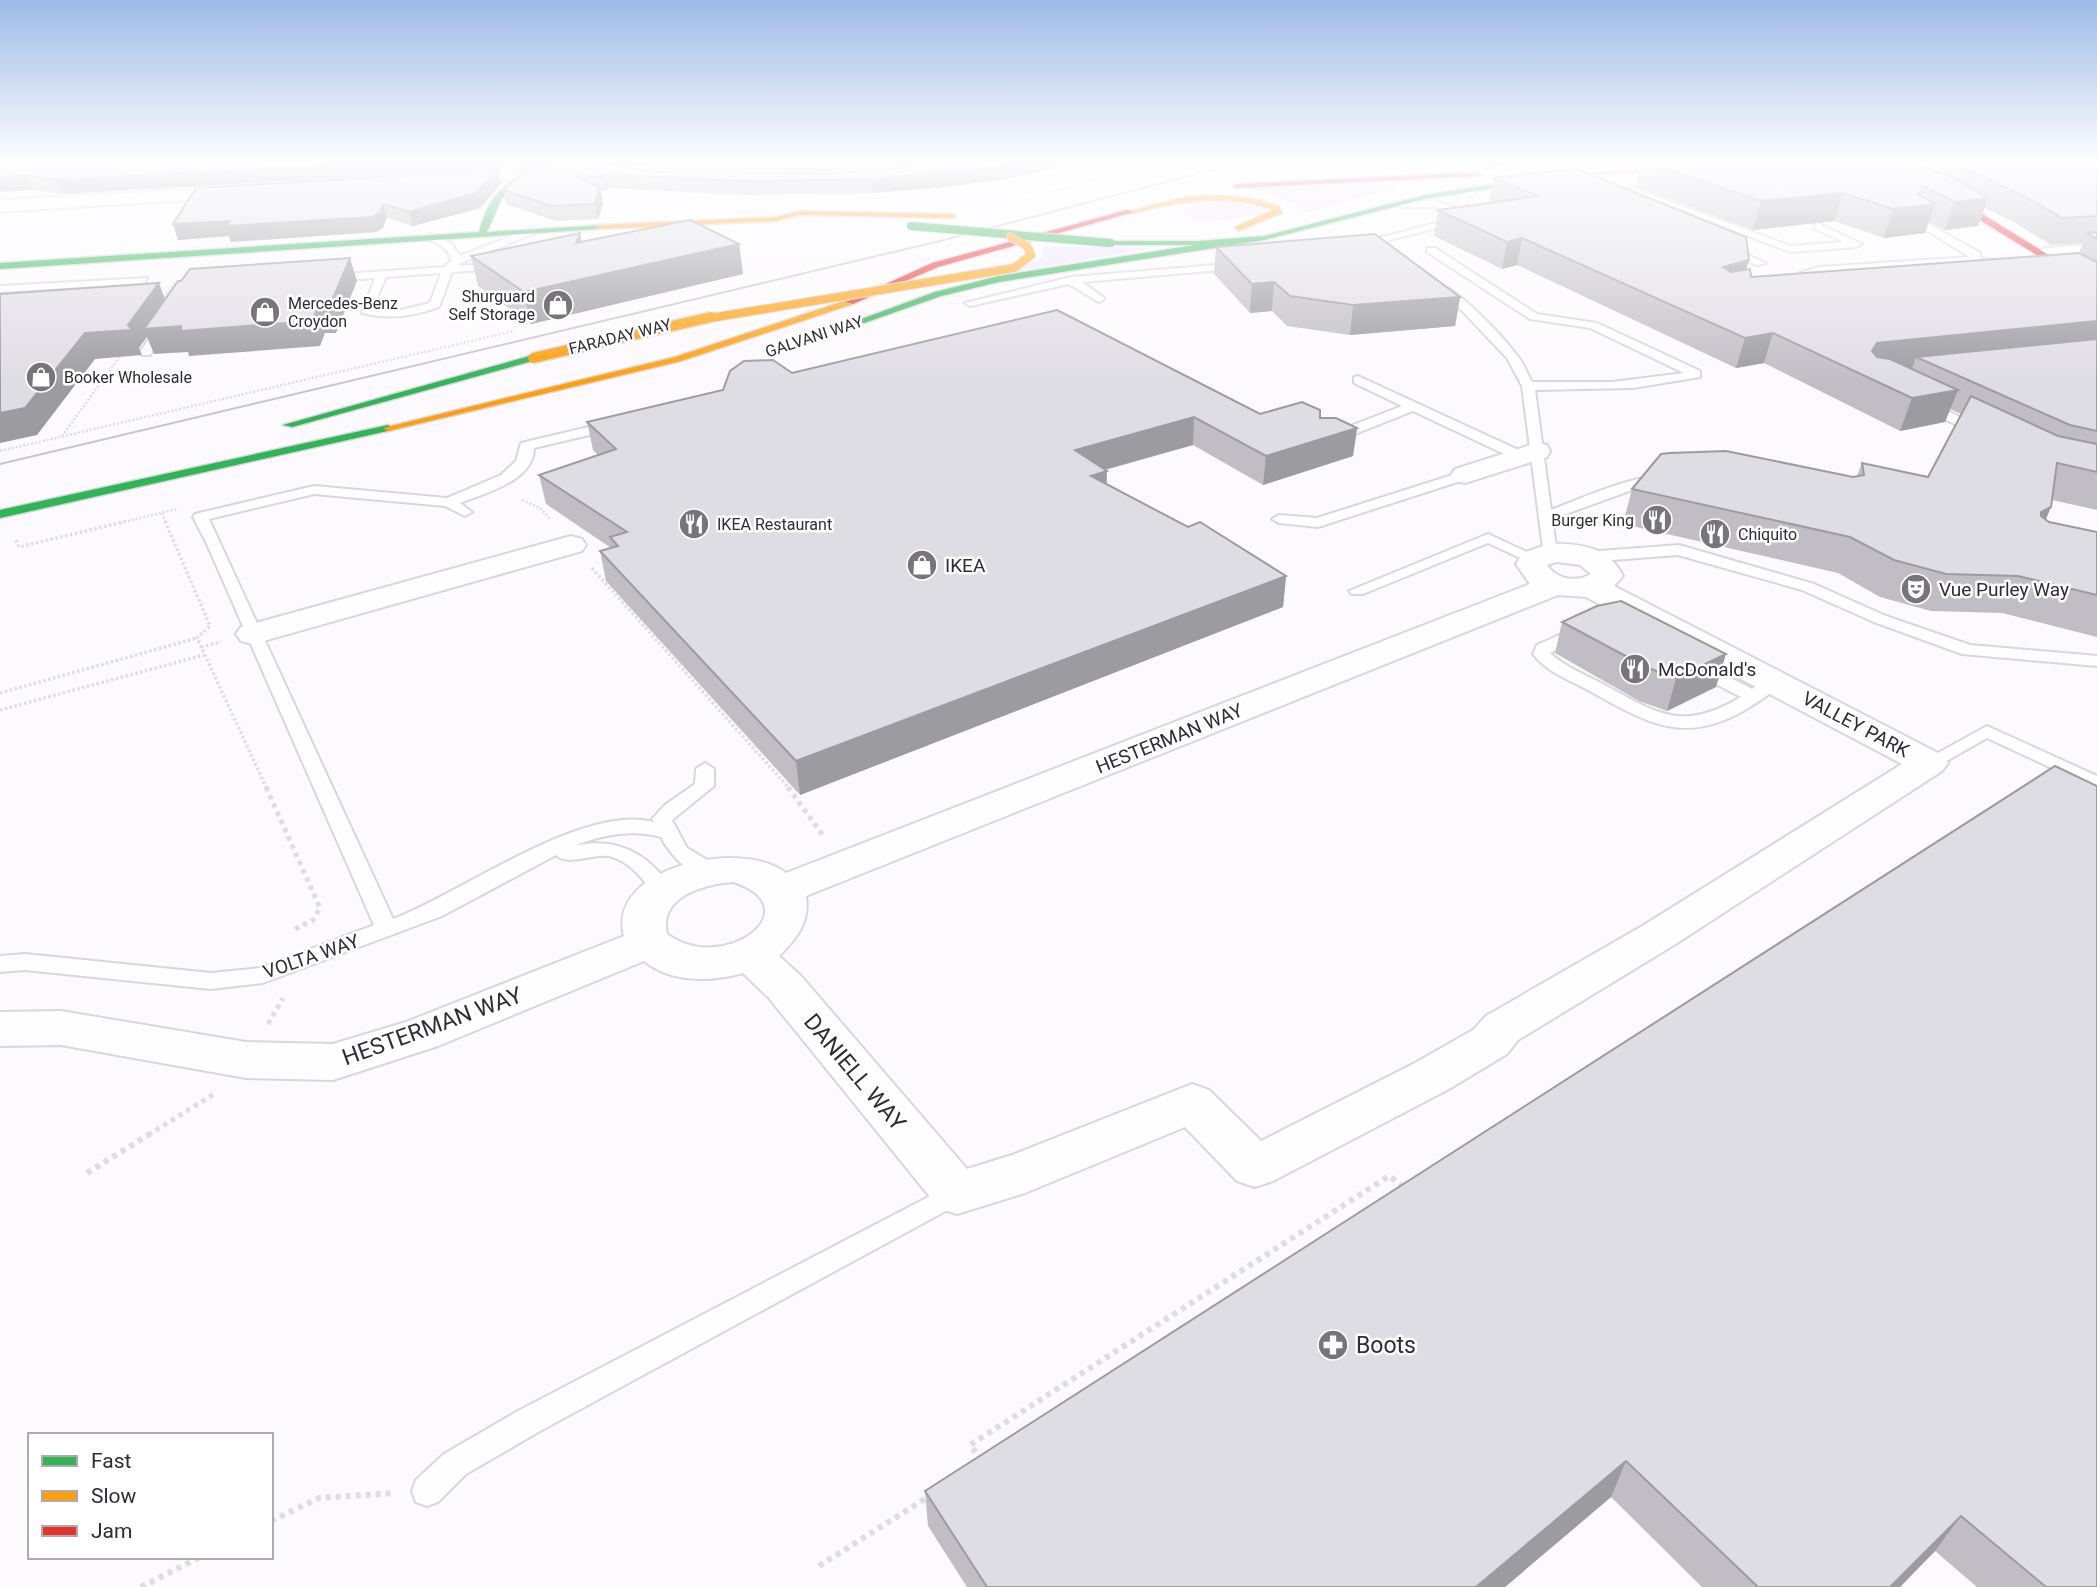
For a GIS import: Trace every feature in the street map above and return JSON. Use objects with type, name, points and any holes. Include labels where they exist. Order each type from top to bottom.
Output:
[{"type":"main road","points":[[0,266],[436,236]]},
{"type":"main road","name":"FARADAY WAY","points":[[265,432],[533,358],[725,313],[950,282],[1001,272],[1023,264],[1031,255],[1027,246],[1010,236]]},
{"type":"main road","points":[[1011,236],[1164,244],[1233,236]]},
{"type":"main road","points":[[0,514],[380,430],[678,359],[832,310],[935,265],[1041,236]]},
{"type":"main road","name":"GALVANI WAY","points":[[839,328],[938,294],[999,279],[1236,236]]},
{"type":"main road","points":[[2008,236],[2042,261],[2069,270],[2097,289]]},
{"type":"main road","points":[[210,450],[662,353],[712,347]]},
{"type":"main road","points":[[380,430],[728,360]]},
{"type":"street","points":[[2042,261],[2097,250]]},
{"type":"street","points":[[1465,475],[1529,453]]},
{"type":"street","points":[[253,634],[571,545]]},
{"type":"street","points":[[1546,565],[1589,572]]},
{"type":"street","name":"HESTERMAN WAY","points":[[782,890],[849,864],[1546,565]]},
{"type":"street","name":"VALLEY PARK","points":[[1589,572],[1764,689],[1929,763]]},
{"type":"street","name":"VALLEY PARK","points":[[957,1192],[1025,1172],[1192,1103],[1255,1167],[1479,1049],[1490,1042],[1502,1028],[1659,935],[1929,763]]},
{"type":"street","points":[[735,869],[757,873],[782,890],[790,910],[779,934],[750,955],[720,964],[694,965],[662,956],[648,943],[644,932],[645,916],[663,891],[683,878],[710,871],[735,869]]},
{"type":"street","name":"HESTERMAN WAY","points":[[0,1029],[61,1028],[246,1060],[333,1062],[422,1034],[648,943]]},
{"type":"street","name":"DANIELL WAY","points":[[750,955],[785,987],[827,1041],[957,1192]]},
{"type":"lane","points":[[382,274],[366,311],[373,313],[424,310],[435,305],[448,270],[457,261],[519,236]]},
{"type":"lane","points":[[1342,248],[1393,243],[1412,236]]},
{"type":"lane","points":[[1756,236],[1790,249],[1857,244],[1839,236]]},
{"type":"lane","points":[[1786,236],[1856,268]]},
{"type":"lane","points":[[1944,236],[1976,255],[1974,260]]},
{"type":"lane","points":[[430,237],[444,241],[454,251],[457,261]]},
{"type":"lane","points":[[1709,242],[1761,263]]},
{"type":"lane","points":[[1431,250],[1534,317],[1593,326],[1696,374],[1656,384],[1528,386]]},
{"type":"lane","points":[[1810,281],[1803,275],[1856,268],[1974,260],[2011,265]]},
{"type":"lane","points":[[313,279],[508,265]]},
{"type":"lane","points":[[970,303],[1071,280],[1246,265]]},
{"type":"lane","points":[[1988,275],[2002,274]]},
{"type":"lane","points":[[1357,591],[1488,538],[1546,565],[1545,517],[1529,453],[1528,386],[1512,356],[1456,298],[1428,278]]},
{"type":"lane","points":[[1071,280],[1099,299]]},
{"type":"lane","points":[[0,289],[144,281],[134,295],[110,299]]},
{"type":"lane","points":[[1797,283],[1810,281],[1830,286]]},
{"type":"lane","points":[[146,352],[175,308]]},
{"type":"lane","points":[[1358,380],[1413,406],[1529,453]]},
{"type":"lane","points":[[1913,399],[2000,441]]},
{"type":"lane","points":[[1324,441],[1413,406]]},
{"type":"lane","points":[[387,930],[215,544],[200,517],[314,490],[457,507],[506,480],[525,460],[528,451],[526,446],[629,421]]},
{"type":"lane","points":[[1279,519],[1318,523],[1465,475]]},
{"type":"lane","points":[[1545,517],[1644,481],[1672,479]]},
{"type":"lane","points":[[1589,572],[1679,550],[1808,587],[1880,619],[1968,650],[2097,661]]},
{"type":"lane","points":[[1597,624],[1543,649],[1541,654],[1643,714],[1663,722],[1701,721],[1719,715],[1764,689]]},
{"type":"lane","points":[[1685,661],[1764,689]]},
{"type":"lane","points":[[1929,763],[1987,731],[2097,783]]},
{"type":"lane","points":[[705,769],[704,786],[694,796],[673,805],[662,818],[666,832],[679,852],[710,871]]},
{"type":"lane","name":"VOLTA WAY","points":[[0,964],[25,962],[211,981],[263,975],[435,911],[565,842],[600,829],[645,826],[666,832]]},
{"type":"lane","name":"VOLTA WAY","points":[[524,864],[589,848],[611,848],[630,854],[646,867],[663,891]]},
{"type":"lane","points":[[427,1492],[454,1464],[529,1421],[957,1192]]},
{"type":"path","points":[[0,451],[62,436]]},
{"type":"path","points":[[0,693],[197,638],[210,626],[162,513]]},
{"type":"path","points":[[571,545],[799,799],[816,828],[849,864]]},
{"type":"path","points":[[197,638],[316,894],[320,908],[313,920],[281,936]]},
{"type":"path","points":[[0,710],[204,655]]},
{"type":"path","points":[[972,1470],[984,1463],[970,1445],[1389,1176],[1407,1189]]},
{"type":"path","points":[[273,1520],[319,1497],[427,1492]]},
{"type":"path","points":[[819,1566],[937,1492]]},
{"type":"path","points":[[141,1587],[196,1559]]},
{"type":"shaded area","points":[[1043,246],[1150,249],[1013,272],[1043,257]]},
{"type":"building","points":[[565,236],[579,236],[576,243],[610,236],[723,236],[739,244],[524,292],[471,256]]},
{"type":"building","points":[[1378,236],[1460,297],[1353,305],[1290,296],[1274,282],[1252,284],[1216,247]]},
{"type":"building","points":[[1494,236],[1744,236],[1749,260],[1723,267],[1731,272],[1750,269],[1751,277],[2079,253],[2097,262],[2097,321],[1877,343],[1872,351],[1877,357],[1890,359],[1958,390],[1912,398],[1773,333],[1745,338],[1522,238],[1507,242]]},
{"type":"building","points":[[350,258],[329,308],[317,309],[312,321],[181,331],[181,326],[144,329],[178,281],[181,281],[190,269]]},
{"type":"building","name":"Booker Wholesale","points":[[159,283],[128,325],[132,330],[85,333],[25,408],[0,413],[0,294]]},
{"type":"building","name":"IKEA","points":[[1057,310],[1260,414],[1302,402],[1320,410],[1320,418],[1336,418],[1357,428],[1266,456],[1194,417],[1075,450],[1107,471],[1091,476],[1188,527],[1200,522],[1286,576],[796,761],[600,551],[618,546],[610,537],[627,532],[539,475],[616,449],[587,422],[723,390],[730,371],[744,361],[773,360],[792,373]]},
{"type":"building","points":[[2097,339],[2097,431],[2070,425],[1916,357]]},
{"type":"building","points":[[1971,396],[2058,436],[2097,444],[2097,472],[2057,463],[2051,507],[2041,512],[2041,516],[2049,522],[2097,532],[2097,595],[2018,576],[1946,574],[1894,560],[1850,537],[1632,489],[1661,454],[1670,453],[1726,451],[1853,477],[1864,475],[1862,463],[1928,477]]},
{"type":"building","points":[[1621,601],[1726,654],[1676,678],[1648,668],[1562,622],[1597,606]]},
{"type":"building","points":[[2055,766],[2097,786],[2097,1587],[2046,1587],[1961,1516],[1890,1587],[1758,1587],[1626,1461],[1476,1587],[987,1587],[925,1491]]},
{"type":"tram line","points":[[0,464],[959,236]]},
{"type":"traffic: fast","points":[[0,266],[460,236]]},
{"type":"traffic: fast","points":[[1029,236],[1111,243]]},
{"type":"traffic: fast","points":[[1111,243],[1198,243],[1272,236]]},
{"type":"traffic: fast","points":[[861,321],[938,294],[999,279],[1245,240]]},
{"type":"traffic: fast","points":[[288,425],[533,358]]},
{"type":"traffic: fast","points":[[0,514],[388,428]]},
{"type":"traffic: slow","points":[[533,358],[725,314],[980,276],[1014,268],[1031,255],[1027,246],[1010,236]]},
{"type":"traffic: slow","points":[[388,428],[678,359],[850,302]]},
{"type":"traffic: jam","points":[[850,302],[935,265],[1041,236]]},
{"type":"traffic: jam","points":[[2011,236],[2097,289]]},
{"type":"place","name":"Shurguard Self Storage","points":[[558,305]]},
{"type":"place","name":"Mercedes-Benz Croydon","points":[[265,312]]},
{"type":"place","name":"Booker Wholesale","points":[[41,377]]},
{"type":"place","name":"Burger King","points":[[1657,520]]},
{"type":"place","name":"IKEA Restaurant","points":[[694,524]]},
{"type":"place","name":"Chiquito","points":[[1715,534]]},
{"type":"place","name":"IKEA","points":[[922,565]]},
{"type":"place","name":"Vue Purley Way","points":[[1916,589]]},
{"type":"place","name":"McDonald's","points":[[1635,669]]},
{"type":"place","name":"Boots","points":[[1333,1345]]}]
